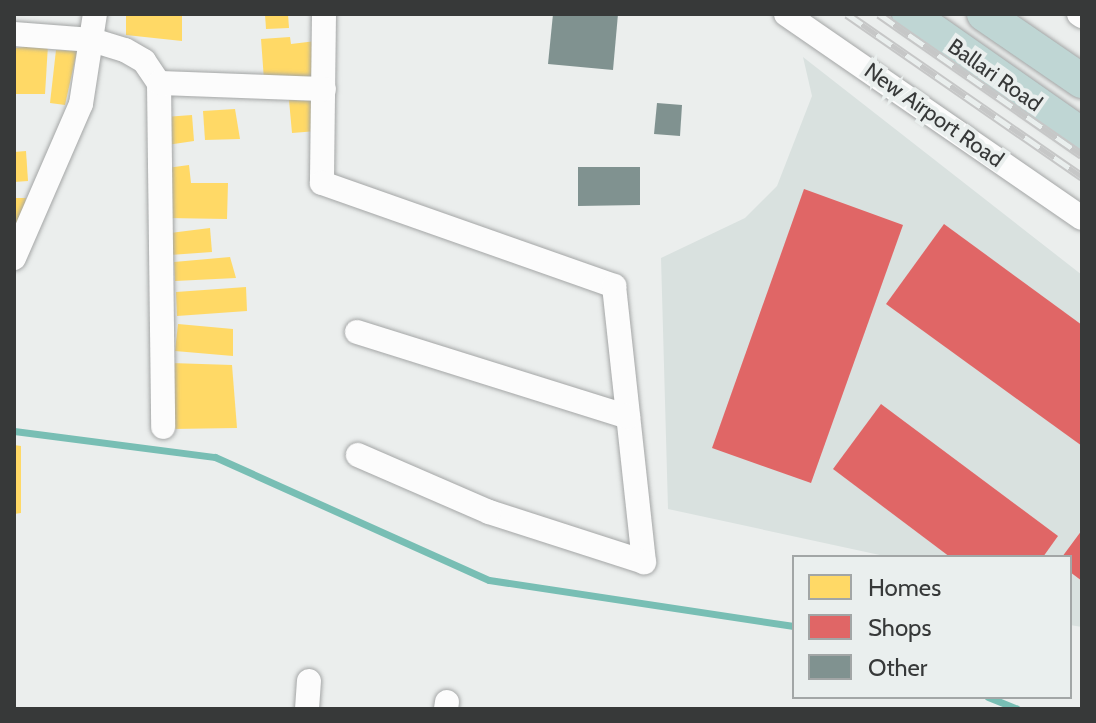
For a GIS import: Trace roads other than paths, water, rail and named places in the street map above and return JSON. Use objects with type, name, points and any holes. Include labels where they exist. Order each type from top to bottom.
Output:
[{"type":"highway","name":"Ballari Road","points":[[909,14],[1082,135]]},
{"type":"highway","name":"Ballari Road","points":[[984,14],[1082,81]]},
{"type":"street","points":[[14,258],[81,104],[95,14]]},
{"type":"street","points":[[324,14],[322,183],[614,286],[644,562],[489,512],[358,455]]},
{"type":"street","name":"New Airport Road","points":[[786,14],[1082,218]]},
{"type":"street","points":[[14,34],[92,40],[144,61],[159,83],[163,427]]},
{"type":"street","points":[[159,83],[324,89]]},
{"type":"street","points":[[357,332],[628,417]]},
{"type":"street","points":[[307,709],[309,681]]},
{"type":"waterway","points":[[14,431],[215,457],[489,580],[792,626]]},
{"type":"waterway","points":[[993,699],[1017,709]]},
{"type":"railway","points":[[847,14],[1082,177]]},
{"type":"railway","points":[[879,14],[1082,155]]}]
